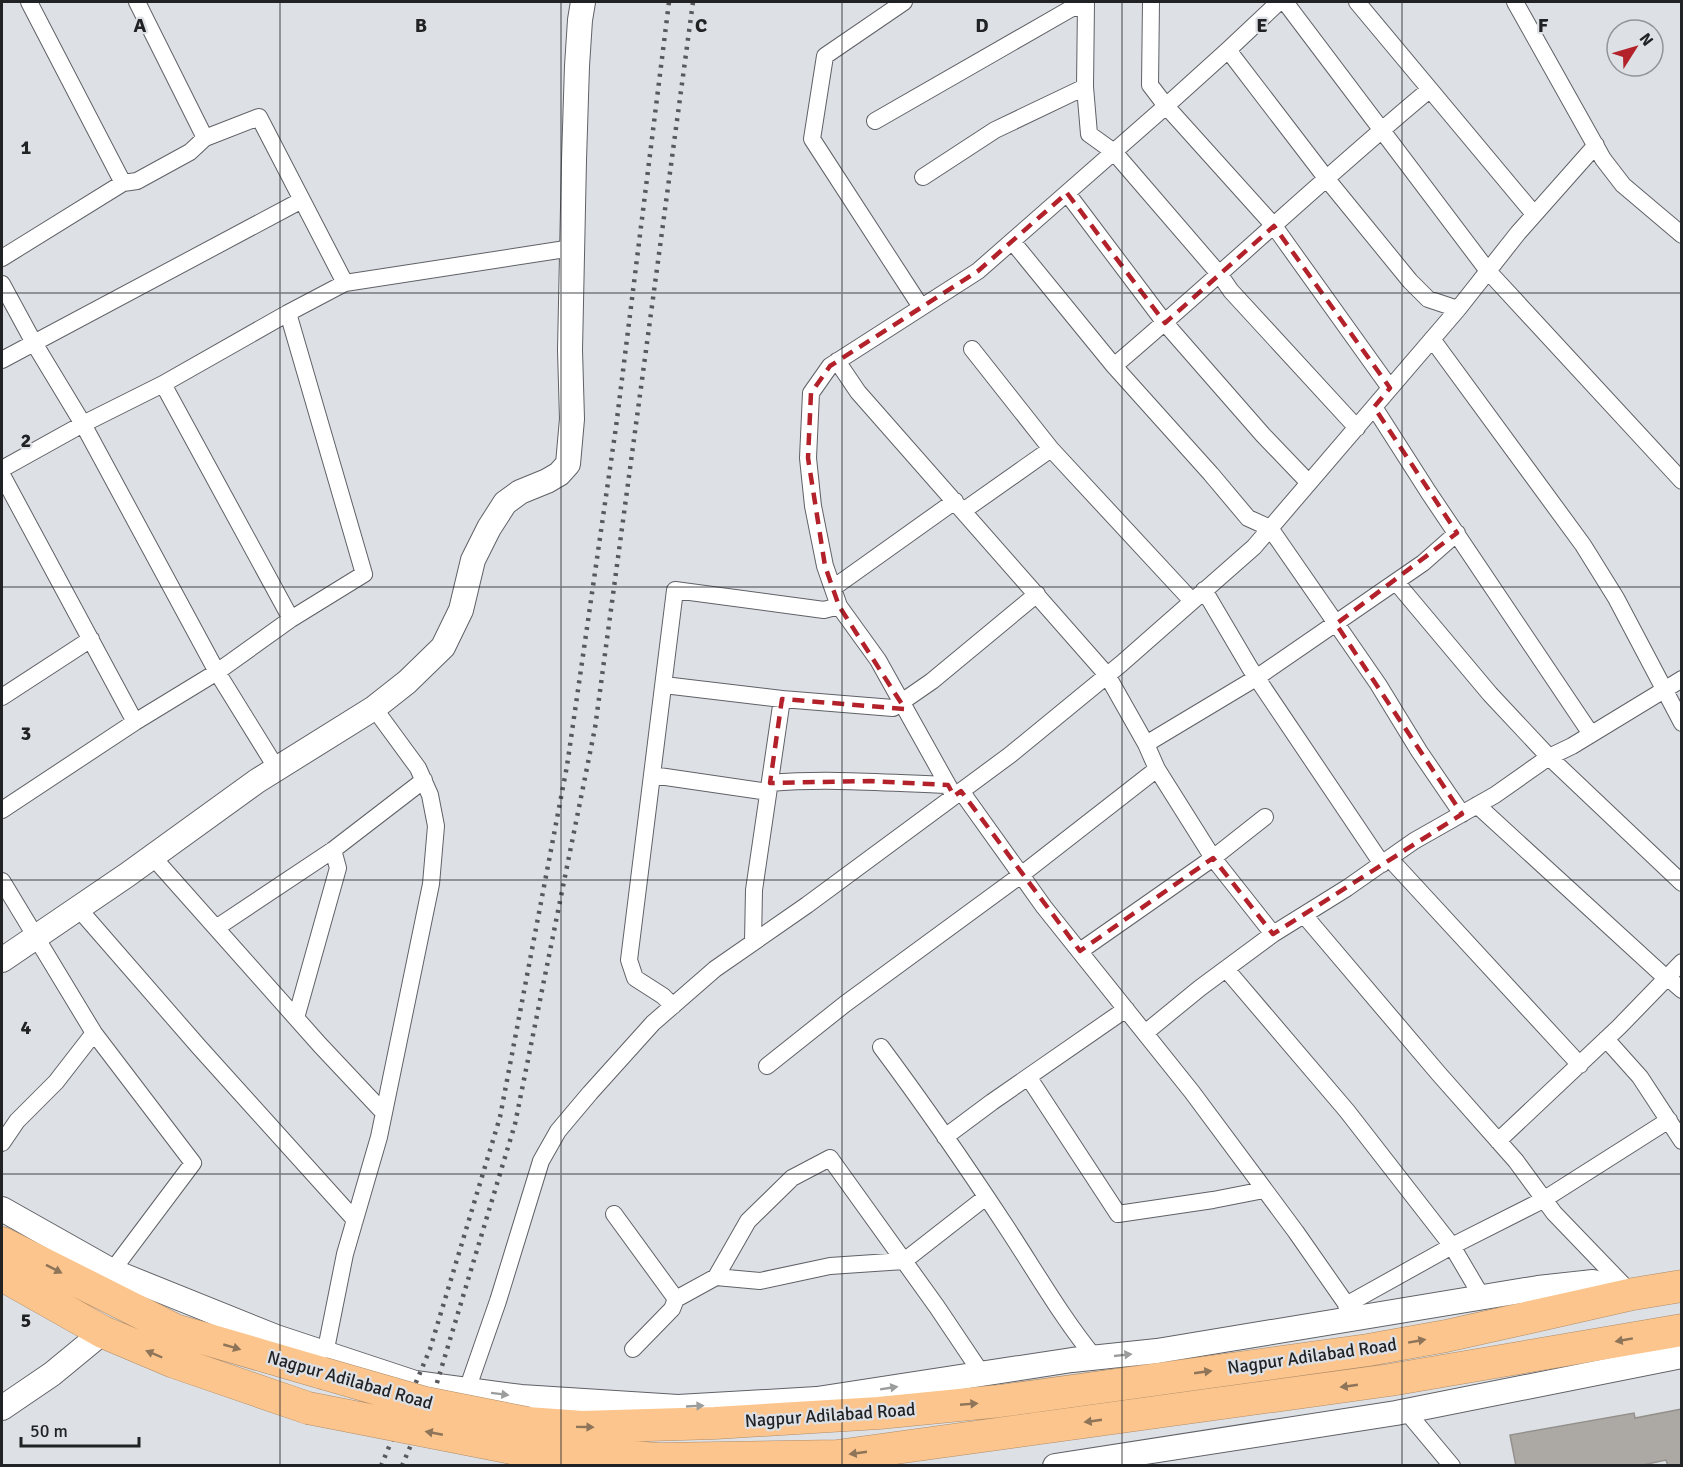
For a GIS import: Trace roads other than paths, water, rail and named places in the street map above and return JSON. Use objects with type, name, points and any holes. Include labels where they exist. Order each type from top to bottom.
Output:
[{"type":"highway","name":"Nagpur Adilabad Road","points":[[2,1243],[175,1330],[323,1363],[520,1436],[582,1427],[716,1424],[879,1413],[1000,1401],[1368,1350],[1446,1336],[1633,1294],[1682,1286]]},
{"type":"highway","name":"Nagpur Adilabad Road","points":[[2,1275],[103,1332],[174,1362],[308,1408],[520,1436],[658,1459],[837,1456],[1390,1380],[1682,1330]]},
{"type":"street","points":[[29,2],[123,183]]},
{"type":"street","points":[[137,2],[205,138]]},
{"type":"street","points":[[2,960],[257,781],[375,708],[407,682],[443,647],[461,610],[473,560],[505,503],[520,492],[559,474],[568,464],[572,419],[570,350],[577,66],[583,2]]},
{"type":"street","points":[[904,2],[825,56],[812,139],[921,307]]},
{"type":"street","points":[[1151,2],[1150,85],[1166,106],[1274,226],[1390,388]]},
{"type":"street","points":[[1259,2],[1260,20]]},
{"type":"street","points":[[1279,2],[1166,106],[978,271],[830,366],[811,393],[808,458],[813,506],[825,566],[839,606],[878,660],[954,791],[1192,1092],[1296,1232],[1351,1312]]},
{"type":"street","points":[[1285,2],[1488,271],[1682,481]]},
{"type":"street","points":[[1357,2],[1534,214]]},
{"type":"street","points":[[1515,2],[1603,159],[1623,185],[1677,225]]},
{"type":"street","points":[[875,122],[1072,8],[1085,4],[1085,87],[1089,134],[1114,152],[1220,275],[1231,291],[1357,428]]},
{"type":"street","points":[[1228,50],[1326,178],[1410,281],[1428,299],[1458,309]]},
{"type":"street","points":[[922,177],[995,130],[1085,87]]},
{"type":"street","points":[[1114,366],[1429,90]]},
{"type":"street","points":[[2,258],[123,183],[137,181],[190,152],[205,138],[259,117],[345,283]]},
{"type":"street","points":[[467,1390],[498,1301],[541,1161],[558,1131],[653,1023],[715,969],[807,905],[954,791],[1010,754],[1107,675],[1254,547],[1458,309],[1534,214],[1596,145]]},
{"type":"street","points":[[1067,193],[1165,322],[1263,435],[1310,483]]},
{"type":"street","points":[[2,360],[302,200]]},
{"type":"street","points":[[1012,241],[1114,366],[1248,518],[1270,528],[1378,684],[1419,751],[1462,814]]},
{"type":"street","points":[[2,469],[83,424],[163,384],[345,283],[572,248]]},
{"type":"street","points":[[2,284],[34,343],[83,424],[217,672],[277,769]]},
{"type":"street","points":[[2,810],[135,722],[217,672],[291,619],[364,574],[288,313]]},
{"type":"street","points":[[1432,339],[1583,545],[1616,598],[1682,723]]},
{"type":"street","points":[[972,349],[1051,449],[1198,595],[1386,861],[1580,1065]]},
{"type":"street","points":[[837,361],[858,392],[1107,675],[1146,744],[1157,769],[1213,858],[1273,934]]},
{"type":"street","points":[[163,384],[291,619]]},
{"type":"street","points":[[1374,407],[1591,734]]},
{"type":"street","points":[[833,588],[1051,449]]},
{"type":"street","points":[[2,475],[135,722]]},
{"type":"street","points":[[1146,744],[1256,678],[1336,624],[1423,563],[1457,533]]},
{"type":"street","points":[[1396,582],[1490,694],[1549,757],[1682,883]]},
{"type":"street","points":[[673,1006],[663,996],[636,978],[629,960],[675,590],[824,610],[839,606]]},
{"type":"street","points":[[664,685],[782,699],[893,708],[932,681],[1036,594]]},
{"type":"street","points":[[2,697],[91,639]]},
{"type":"street","points":[[1145,1033],[1273,934],[1347,888],[1414,841],[1495,795],[1549,757],[1572,746],[1682,679]]},
{"type":"street","points":[[753,942],[754,890],[782,699]]},
{"type":"street","points":[[323,1363],[345,1254],[379,1137],[431,884],[436,826],[430,795],[418,768],[375,708]]},
{"type":"street","points":[[767,1066],[845,1004],[1021,875],[1157,769]]},
{"type":"street","points":[[652,776],[769,787],[801,780],[870,781],[954,791]]},
{"type":"street","points":[[216,928],[333,850],[424,780]]},
{"type":"street","points":[[1478,805],[1666,978],[1682,990]]},
{"type":"street","points":[[1080,951],[1213,858],[1265,817]]},
{"type":"street","points":[[296,1017],[338,868],[333,850]]},
{"type":"street","points":[[152,856],[384,1113]]},
{"type":"street","points":[[2,881],[94,1033],[193,1163],[112,1271]]},
{"type":"street","points":[[78,908],[198,1047],[355,1220]]},
{"type":"street","points":[[1304,915],[1516,1161],[1554,1213],[1633,1294]]},
{"type":"street","points":[[1498,1141],[1580,1065],[1682,962]]},
{"type":"street","points":[[1226,969],[1347,1111],[1452,1246],[1482,1297]]},
{"type":"street","points":[[945,1137],[1126,1009]]},
{"type":"street","points":[[2,1143],[17,1121],[56,1082],[94,1033]]},
{"type":"street","points":[[1606,1039],[1640,1077],[1682,1141]]},
{"type":"street","points":[[881,1047],[916,1094],[1095,1358]]},
{"type":"street","points":[[1029,1078],[1118,1214],[1264,1190]]},
{"type":"street","points":[[1351,1312],[1452,1246],[1544,1200],[1669,1120]]},
{"type":"street","points":[[633,1349],[672,1309],[676,1299],[716,1277],[748,1221],[792,1178],[830,1158],[982,1374]]},
{"type":"street","points":[[716,1277],[760,1281],[830,1266],[904,1261],[986,1197]]},
{"type":"street","points":[[2,1209],[112,1271],[276,1337],[323,1363],[381,1373],[415,1383],[467,1390],[678,1407],[817,1399],[1156,1351],[1351,1312],[1538,1288],[1593,1282],[1633,1294]]},
{"type":"street","points":[[614,1214],[676,1299]]},
{"type":"street","points":[[2,1408],[52,1374],[103,1332]]},
{"type":"street","points":[[1054,1466],[1406,1411],[1682,1356]]},
{"type":"street","points":[[1406,1411],[1452,1466]]},
{"type":"railway","points":[[381,1466],[430,1349],[500,1117],[567,766],[616,427],[669,2]]},
{"type":"railway","points":[[402,1466],[436,1386],[515,1124],[595,728],[693,2]]}]
